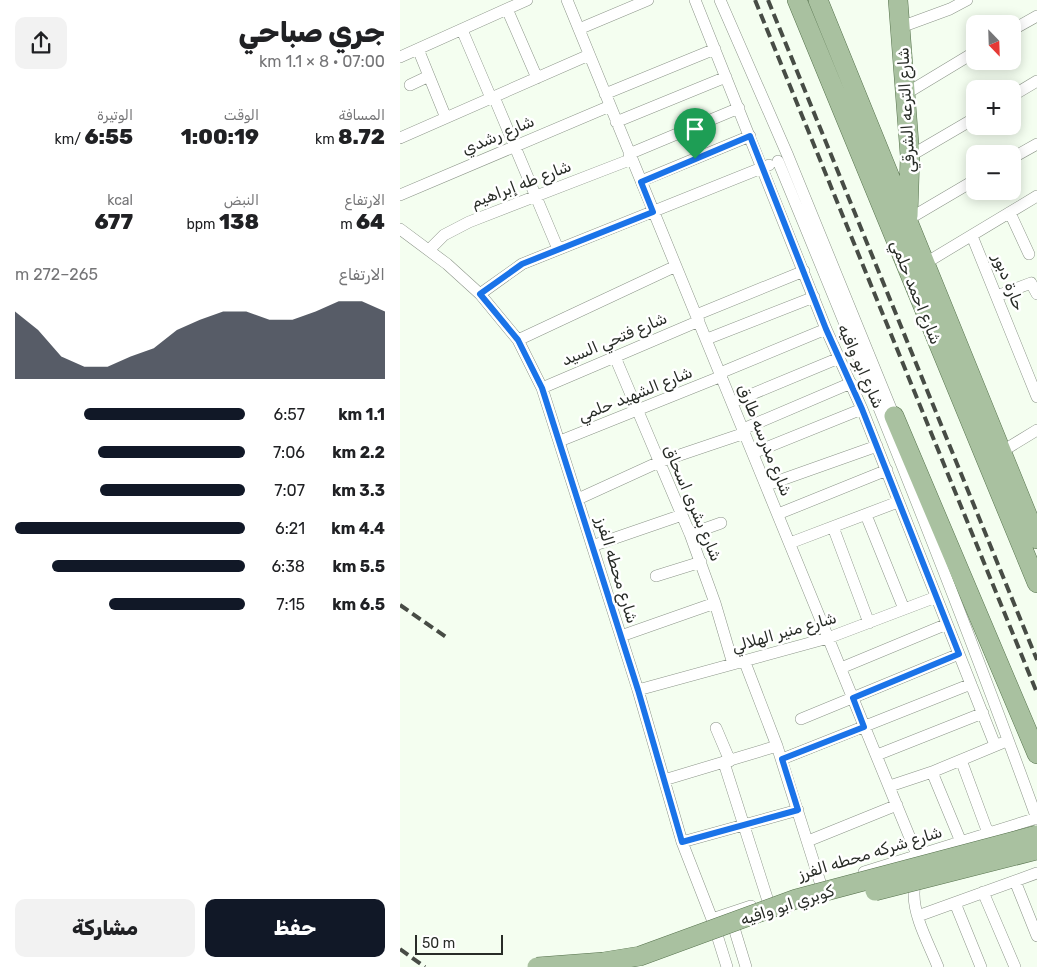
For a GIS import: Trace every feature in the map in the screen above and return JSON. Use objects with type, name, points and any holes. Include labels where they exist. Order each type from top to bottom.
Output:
[{"type":"main road","name":"شارع احمد حلمي","points":[[797,0],[1037,583]]},
{"type":"main road","name":"شارع احمد حلمي","points":[[818,0],[1037,539]]},
{"type":"main road","name":"شارع الترعه الشرقي","points":[[898,0],[910,156],[907,220]]},
{"type":"main road","points":[[894,416],[1037,754]]},
{"type":"main road","name":"كوبري ابو وافيه","points":[[536,967],[603,962],[640,956],[796,899],[1037,835]]},
{"type":"main road","name":"كوبري ابو وافيه","points":[[643,967],[678,958],[763,924],[818,905],[1037,850]]},
{"type":"street","points":[[400,57],[527,0]]},
{"type":"street","name":"شارع مدرسه طارق","points":[[567,0],[917,855],[918,874],[914,894],[918,916],[938,967]]},
{"type":"street","points":[[579,29],[648,0]]},
{"type":"street","name":"شارع ابو وافيه","points":[[695,0],[826,329],[851,383],[887,470],[995,745]]},
{"type":"street","name":"شارع ابو وافيه","points":[[720,0],[1010,740],[1037,818]]},
{"type":"street","points":[[901,27],[950,9],[967,0]]},
{"type":"street","points":[[507,9],[537,78]]},
{"type":"street","points":[[1021,25],[1037,16]]},
{"type":"street","points":[[462,30],[558,249]]},
{"type":"street","points":[[418,49],[446,118]]},
{"type":"street","points":[[605,94],[715,49]]},
{"type":"street","points":[[400,138],[589,55]]},
{"type":"street","points":[[906,93],[966,57]]},
{"type":"street","points":[[410,85],[429,76]]},
{"type":"street","points":[[616,122],[726,77]]},
{"type":"street","points":[[1021,91],[1037,81]]},
{"type":"street","name":"شارع رشدي","points":[[400,195],[610,106]]},
{"type":"street","name":"شارع طه إبراهيم","points":[[429,250],[444,235],[458,227],[630,157],[739,108]]},
{"type":"street","points":[[910,156],[966,123]]},
{"type":"street","points":[[641,182],[750,136]]},
{"type":"street","points":[[1021,153],[1037,144]]},
{"type":"street","points":[[480,294],[512,269],[783,159]]},
{"type":"street","name":"شارع ابو وافيه","points":[[783,159],[894,416]]},
{"type":"street","points":[[907,220],[966,185]]},
{"type":"street","points":[[924,264],[1037,196]]},
{"type":"street","points":[[1010,213],[1028,254]]},
{"type":"street","name":"شارع محطه الفرز","points":[[400,228],[480,294],[518,340],[542,388],[638,690],[682,842],[712,919],[727,967]]},
{"type":"street","name":"حارة دبور","points":[[972,236],[996,296],[1032,370],[1037,397]]},
{"type":"street","points":[[518,340],[676,266]]},
{"type":"street","name":"شارع فتحي السيد","points":[[542,388],[804,271]]},
{"type":"street","points":[[996,296],[1031,283],[1037,294]]},
{"type":"street","points":[[707,339],[814,297]]},
{"type":"street","name":"شارع الشهيد حلمي","points":[[560,441],[636,411],[826,329]]},
{"type":"street","name":"شارع بشرى اسحاق","points":[[615,357],[636,411],[690,534],[739,662],[777,746],[821,885]]},
{"type":"street","points":[[732,402],[840,358]]},
{"type":"street","points":[[578,500],[659,462],[744,431],[851,383]]},
{"type":"street","points":[[753,453],[862,409]]},
{"type":"street","points":[[1001,452],[1037,430]]},
{"type":"street","points":[[767,485],[877,446]]},
{"type":"street","points":[[778,514],[887,470]]},
{"type":"street","points":[[790,543],[898,502]]},
{"type":"street","points":[[866,514],[904,609]]},
{"type":"street","points":[[592,546],[682,515]]},
{"type":"street","points":[[690,534],[721,523]]},
{"type":"street","points":[[833,527],[870,622]]},
{"type":"street","points":[[656,576],[701,562]]},
{"type":"street","name":"شارع منير الهلالي","points":[[638,690],[828,638],[936,597]]},
{"type":"street","points":[[620,636],[715,603]]},
{"type":"street","points":[[841,668],[947,624]]},
{"type":"street","points":[[801,719],[959,654]]},
{"type":"street","points":[[782,759],[971,684]]},
{"type":"street","points":[[877,755],[982,713]]},
{"type":"street","points":[[716,728],[743,825],[768,901]]},
{"type":"street","points":[[890,786],[932,772],[1010,740]]},
{"type":"street","points":[[664,780],[777,746]]},
{"type":"street","points":[[961,760],[988,833]]},
{"type":"street","points":[[932,772],[961,842]]},
{"type":"street","points":[[808,841],[897,805]]},
{"type":"street","points":[[682,842],[798,810]]},
{"type":"street","name":"شارع شركه محطه الفرز","points":[[712,919],[1037,818]]},
{"type":"street","points":[[918,916],[1037,873]]},
{"type":"street","points":[[1015,881],[1037,936]]},
{"type":"street","points":[[983,892],[1015,967]]},
{"type":"street","points":[[955,902],[981,967]]},
{"type":"street","points":[[730,913],[746,967]]},
{"type":"railway","points":[[755,0],[1037,693]]},
{"type":"railway","points":[[768,0],[1037,660]]},
{"type":"railway","points":[[400,605],[446,637]]},
{"type":"railway","points":[[400,949],[425,967]]},
{"type":"route","points":[[750,136],[826,329],[887,470],[959,654],[853,698],[864,727],[782,759],[798,810],[682,842],[638,690],[542,388],[518,340],[480,294],[503,275],[532,259],[653,212],[641,182],[695,159],[750,136]]}]
